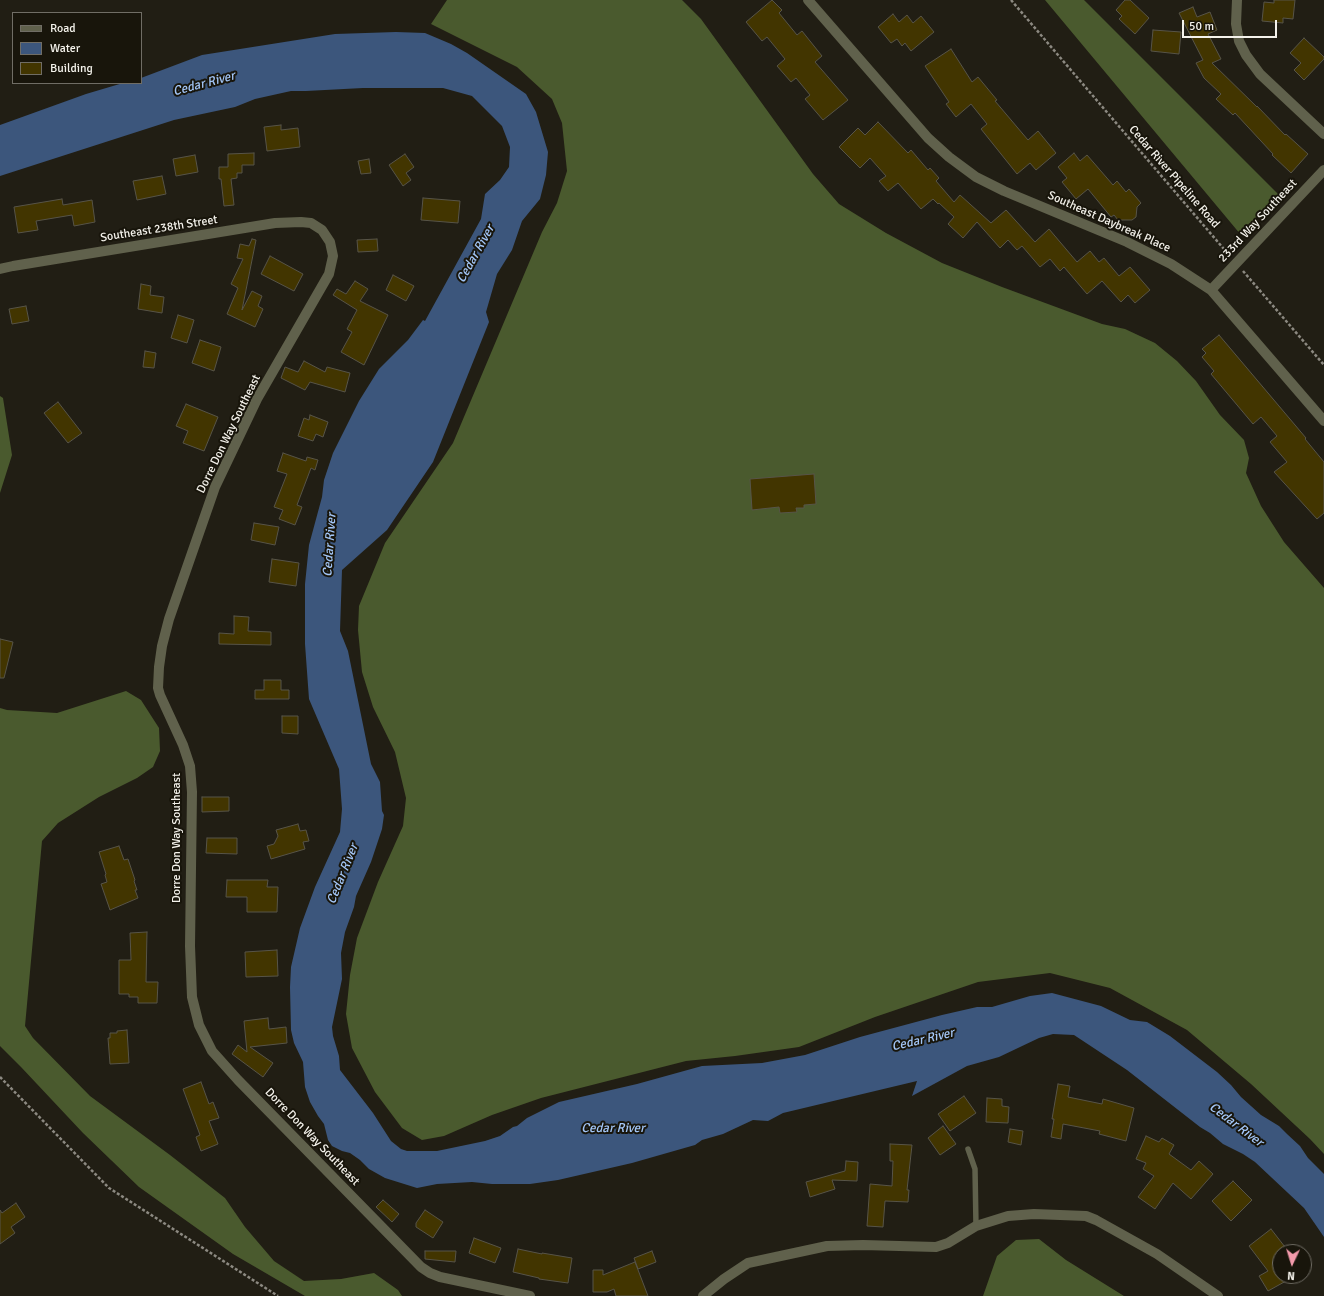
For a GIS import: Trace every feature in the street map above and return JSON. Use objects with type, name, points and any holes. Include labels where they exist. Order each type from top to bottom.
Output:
[{"type":"street","name":"Southeast Daybreak Place","points":[[808,0],[928,138],[949,157],[976,177],[1004,191],[1127,242],[1171,264],[1211,290],[1324,422]]},
{"type":"street","points":[[1237,0],[1236,24],[1239,41],[1246,55],[1260,74],[1324,134]]},
{"type":"street","name":"233rd Way Southeast","points":[[1211,290],[1324,170]]},
{"type":"street","name":"Southeast 238th Street","points":[[0,269],[275,223],[312,223],[322,230]]},
{"type":"street","name":"Dorre Don Way Southeast","points":[[322,230],[330,242],[333,256],[329,274],[257,399],[215,487],[169,619],[162,646],[158,688],[183,745],[190,766],[192,792],[190,946],[192,997],[199,1025],[212,1051],[420,1267],[440,1277],[530,1296]]},
{"type":"street","points":[[703,1296],[724,1278],[748,1263],[827,1246],[863,1245],[936,1247],[948,1243],[976,1226],[1008,1216],[1034,1214],[1086,1216],[1096,1220],[1157,1254],[1218,1296]]},
{"type":"lane","points":[[968,1149],[975,1169],[976,1226]]},
{"type":"path","name":"Cedar River Pipeline Road","points":[[1011,0],[1324,365]]},
{"type":"path","points":[[0,1077],[109,1188],[278,1296]]},
{"type":"green space","points":[[447,0],[682,0],[701,19],[813,174],[839,204],[886,233],[942,263],[1102,324],[1125,329],[1155,343],[1177,361],[1196,381],[1220,415],[1244,440],[1249,458],[1246,473],[1261,506],[1284,542],[1324,588],[1324,1154],[1251,1084],[1187,1030],[1110,988],[1050,973],[978,982],[875,1017],[799,1047],[686,1061],[541,1098],[492,1115],[444,1136],[422,1140],[402,1128],[375,1092],[352,1048],[346,1014],[350,975],[357,938],[378,882],[403,826],[406,798],[395,752],[373,707],[362,672],[358,630],[359,606],[385,543],[453,443],[542,232],[557,203],[567,171],[562,123],[552,99],[517,67],[431,24]]},
{"type":"green space","points":[[1045,0],[1084,0],[1279,195],[1241,235]]},
{"type":"green space","points":[[0,396],[3,398],[12,455],[0,493]]},
{"type":"green space","points":[[126,691],[141,700],[159,728],[160,751],[153,767],[137,778],[99,797],[58,823],[42,841],[25,1026],[33,1038],[90,1096],[225,1198],[245,1227],[274,1261],[304,1281],[341,1279],[374,1273],[398,1290],[402,1296],[305,1296],[233,1254],[139,1187],[83,1133],[0,1046],[0,708],[7,710],[57,713]]},
{"type":"green space","points":[[1039,1239],[1066,1260],[1124,1296],[983,1296],[997,1256],[1016,1240]]},
{"type":"water","name":"Cedar River","points":[[396,32],[425,33],[451,44],[467,53],[526,94],[536,112],[548,152],[546,175],[540,199],[522,221],[512,250],[497,274],[486,312],[489,322],[433,462],[387,530],[342,570],[340,631],[348,651],[371,764],[380,782],[382,811],[384,815],[382,829],[371,862],[356,896],[354,907],[345,932],[341,953],[342,979],[332,1027],[339,1056],[340,1070],[373,1113],[391,1141],[401,1149],[407,1151],[437,1151],[485,1141],[500,1136],[527,1118],[559,1102],[637,1084],[702,1066],[762,1063],[805,1055],[860,1037],[942,1015],[977,1007],[992,1007],[1030,996],[1052,993],[1101,1006],[1130,1020],[1147,1022],[1170,1036],[1217,1072],[1261,1115],[1279,1126],[1300,1146],[1308,1158],[1324,1174],[1324,1237],[1304,1208],[1255,1162],[1223,1144],[1127,1070],[1074,1035],[1053,1034],[1039,1038],[999,1057],[967,1066],[912,1096],[917,1081],[783,1113],[768,1121],[753,1120],[723,1134],[702,1140],[695,1145],[632,1163],[558,1180],[530,1184],[492,1184],[472,1182],[437,1184],[417,1188],[385,1178],[369,1169],[350,1153],[332,1146],[328,1140],[324,1124],[310,1102],[305,1087],[303,1062],[294,1043],[291,1030],[291,967],[300,928],[315,887],[340,832],[342,809],[339,769],[309,699],[305,644],[305,584],[309,545],[322,497],[324,480],[333,453],[359,401],[379,369],[408,340],[423,320],[425,321],[481,219],[485,194],[500,180],[509,167],[510,147],[502,126],[472,96],[443,88],[363,88],[291,91],[255,99],[235,107],[174,120],[0,176],[0,125],[86,94],[120,84],[142,84],[142,78],[202,55],[335,34]]},
{"type":"building","points":[[772,0],[782,10],[779,13],[797,35],[802,31],[822,56],[815,62],[848,100],[823,120],[805,99],[810,95],[796,78],[791,82],[777,66],[785,59],[767,37],[762,41],[746,22]]},
{"type":"building","points":[[1125,0],[1130,0],[1149,18],[1135,34],[1119,19],[1122,16],[1116,10]]},
{"type":"building","points":[[1274,0],[1295,0],[1293,19],[1283,18],[1283,23],[1262,21],[1264,2],[1274,3]]},
{"type":"building","points":[[1193,7],[1197,17],[1210,12],[1217,30],[1208,34],[1221,59],[1212,63],[1285,135],[1286,134],[1308,154],[1291,173],[1272,155],[1273,154],[1235,113],[1233,115],[1216,99],[1221,94],[1204,78],[1196,63],[1203,60],[1179,13]]},
{"type":"building","points":[[893,14],[899,22],[907,15],[913,23],[921,16],[934,32],[911,51],[905,43],[902,46],[897,39],[891,43],[878,27]]},
{"type":"building","points":[[1153,30],[1181,32],[1179,54],[1151,51]]},
{"type":"building","points":[[1304,38],[1324,57],[1324,59],[1304,80],[1294,70],[1301,63],[1290,53]]},
{"type":"building","points":[[951,49],[972,82],[978,77],[997,100],[995,101],[1028,140],[1038,131],[1056,153],[1036,170],[1030,163],[1017,174],[981,129],[987,124],[971,104],[956,117],[946,104],[949,102],[925,66]]},
{"type":"building","points":[[878,122],[908,153],[911,150],[928,170],[930,168],[939,178],[936,181],[954,202],[960,195],[991,223],[1006,210],[1035,242],[1049,229],[1077,262],[1090,251],[1099,262],[1104,258],[1119,276],[1130,267],[1150,290],[1135,303],[1128,295],[1121,302],[1102,281],[1087,294],[1064,267],[1060,271],[1050,259],[1040,267],[1022,246],[1017,250],[1008,240],[1000,248],[977,222],[963,238],[948,224],[954,217],[939,203],[938,204],[933,199],[921,209],[898,183],[888,191],[879,181],[886,176],[870,158],[860,168],[839,147],[858,128],[865,135]]},
{"type":"building","points":[[281,125],[281,130],[298,128],[300,147],[267,151],[264,127]]},
{"type":"building","points":[[254,153],[254,165],[242,165],[242,173],[237,173],[237,178],[231,179],[234,205],[224,206],[221,179],[219,179],[219,167],[228,167],[228,154]]},
{"type":"building","points":[[1074,153],[1080,161],[1087,155],[1113,185],[1117,181],[1126,192],[1129,189],[1141,203],[1137,207],[1136,217],[1132,220],[1118,220],[1114,215],[1111,217],[1088,189],[1076,199],[1062,182],[1067,178],[1058,167]]},
{"type":"building","points":[[405,154],[414,167],[406,173],[411,180],[403,186],[389,165]]},
{"type":"building","points":[[195,155],[198,172],[176,176],[173,159]]},
{"type":"building","points":[[369,159],[371,173],[361,174],[358,161]]},
{"type":"building","points":[[162,176],[166,194],[137,200],[133,181]]},
{"type":"building","points":[[423,198],[460,201],[458,223],[421,220]]},
{"type":"building","points":[[62,199],[63,205],[92,200],[95,222],[74,226],[72,215],[36,221],[38,230],[18,233],[14,207]]},
{"type":"building","points":[[252,239],[256,240],[242,310],[252,291],[262,296],[258,306],[263,309],[255,327],[227,314],[238,288],[231,284],[243,259],[237,258],[240,244],[249,246]]},
{"type":"building","points":[[377,239],[378,251],[358,252],[357,240]]},
{"type":"building","points":[[270,256],[303,274],[294,291],[261,274]]},
{"type":"building","points":[[393,275],[414,286],[406,301],[386,290]]},
{"type":"building","points":[[355,281],[368,289],[360,301],[388,315],[364,365],[341,352],[352,332],[347,329],[357,310],[333,295],[337,289],[346,294]]},
{"type":"building","points":[[141,284],[151,286],[150,295],[164,297],[162,313],[138,309]]},
{"type":"building","points":[[26,306],[29,321],[12,324],[9,309]]},
{"type":"building","points":[[178,315],[194,320],[187,343],[171,338]]},
{"type":"building","points":[[1219,335],[1306,438],[1305,439],[1324,462],[1324,513],[1317,519],[1274,472],[1287,462],[1270,442],[1277,436],[1261,417],[1253,424],[1211,374],[1214,371],[1202,357],[1206,353],[1202,349]]},
{"type":"building","points":[[200,340],[221,347],[214,371],[192,363]]},
{"type":"building","points":[[145,351],[156,353],[154,368],[143,367]]},
{"type":"building","points":[[304,361],[325,372],[327,367],[350,373],[345,392],[310,382],[305,390],[281,378],[285,367],[298,372]]},
{"type":"building","points":[[58,402],[82,433],[68,443],[44,413]]},
{"type":"building","points":[[186,404],[218,417],[204,451],[183,443],[188,431],[176,426]]},
{"type":"building","points":[[310,415],[328,422],[323,437],[316,434],[313,441],[298,436],[304,418],[309,420]]},
{"type":"building","points":[[283,453],[306,461],[307,457],[318,460],[315,470],[311,468],[297,505],[302,507],[295,525],[279,519],[283,510],[274,507],[287,474],[277,471]]},
{"type":"building","points":[[814,474],[816,504],[804,505],[804,508],[796,508],[797,512],[780,513],[779,507],[752,510],[750,479]]},
{"type":"building","points":[[254,523],[279,527],[275,545],[251,540]]},
{"type":"building","points":[[272,559],[299,563],[296,586],[269,582]]},
{"type":"building","points":[[234,616],[249,617],[248,631],[271,632],[271,645],[219,644],[219,633],[234,634]]},
{"type":"building","points":[[0,639],[13,642],[4,678],[0,678]]},
{"type":"building","points":[[264,680],[281,680],[281,690],[289,690],[289,699],[255,699],[255,690],[264,690]]},
{"type":"building","points":[[282,716],[298,716],[298,734],[282,733]]},
{"type":"building","points":[[202,797],[229,797],[229,811],[202,812]]},
{"type":"building","points":[[298,824],[300,831],[306,830],[309,841],[303,842],[305,849],[271,859],[267,846],[274,844],[278,836],[276,830]]},
{"type":"building","points":[[207,838],[237,838],[237,854],[206,853]]},
{"type":"building","points":[[119,846],[124,860],[128,859],[135,880],[137,890],[135,890],[138,898],[110,910],[101,884],[107,882],[99,852]]},
{"type":"building","points":[[227,880],[268,880],[267,887],[278,887],[277,912],[247,912],[247,897],[226,897]]},
{"type":"building","points":[[147,932],[146,982],[158,982],[157,1003],[138,1003],[138,997],[129,997],[129,994],[119,994],[119,960],[131,960],[130,933]]},
{"type":"building","points":[[277,950],[278,976],[246,977],[245,952]]},
{"type":"building","points":[[268,1018],[269,1029],[286,1027],[287,1043],[250,1047],[273,1063],[263,1077],[232,1054],[238,1045],[247,1052],[244,1021]]},
{"type":"building","points":[[127,1030],[129,1063],[110,1064],[108,1038],[110,1038],[110,1033],[117,1033],[117,1031]]},
{"type":"building","points":[[201,1082],[209,1104],[213,1102],[219,1118],[209,1121],[218,1144],[201,1151],[196,1137],[200,1135],[183,1089]]},
{"type":"building","points":[[1058,1084],[1070,1086],[1068,1097],[1102,1104],[1103,1099],[1134,1108],[1126,1141],[1099,1134],[1100,1131],[1063,1124],[1061,1139],[1051,1137],[1054,1119],[1052,1119]]},
{"type":"building","points":[[964,1096],[976,1113],[950,1131],[938,1114]]},
{"type":"building","points":[[987,1098],[1002,1099],[1002,1106],[1009,1107],[1008,1123],[986,1122]]},
{"type":"building","points":[[943,1126],[956,1144],[940,1155],[928,1138]]},
{"type":"building","points":[[1010,1129],[1023,1131],[1021,1145],[1008,1142]]},
{"type":"building","points":[[1146,1136],[1159,1142],[1162,1138],[1174,1145],[1169,1154],[1191,1170],[1199,1161],[1213,1174],[1191,1199],[1173,1183],[1155,1209],[1138,1197],[1154,1176],[1143,1169],[1146,1163],[1136,1159]]},
{"type":"building","points":[[890,1144],[912,1145],[907,1190],[909,1190],[908,1202],[885,1201],[883,1227],[867,1226],[870,1184],[892,1186],[893,1161],[890,1161]]},
{"type":"building","points":[[846,1161],[858,1162],[857,1181],[832,1180],[835,1189],[810,1197],[806,1182],[845,1171]]},
{"type":"building","points":[[1233,1181],[1252,1200],[1231,1221],[1212,1201]]},
{"type":"building","points":[[383,1200],[399,1214],[392,1222],[376,1207]]},
{"type":"building","points":[[16,1203],[25,1217],[11,1227],[15,1233],[0,1244],[0,1210],[2,1213]]},
{"type":"building","points":[[425,1210],[443,1222],[433,1238],[416,1227],[416,1223]]},
{"type":"building","points":[[1271,1229],[1283,1244],[1272,1244],[1272,1284],[1281,1284],[1268,1291],[1259,1276],[1268,1271],[1249,1246]]},
{"type":"building","points":[[474,1238],[501,1248],[495,1263],[469,1253]]},
{"type":"building","points":[[518,1249],[572,1258],[568,1283],[539,1279],[513,1272]]},
{"type":"building","points":[[425,1251],[456,1251],[455,1262],[425,1259]]},
{"type":"building","points":[[652,1251],[656,1262],[638,1269],[634,1258]]},
{"type":"building","points":[[635,1262],[648,1296],[616,1296],[614,1289],[607,1292],[593,1292],[593,1270],[603,1270],[603,1275]]}]
